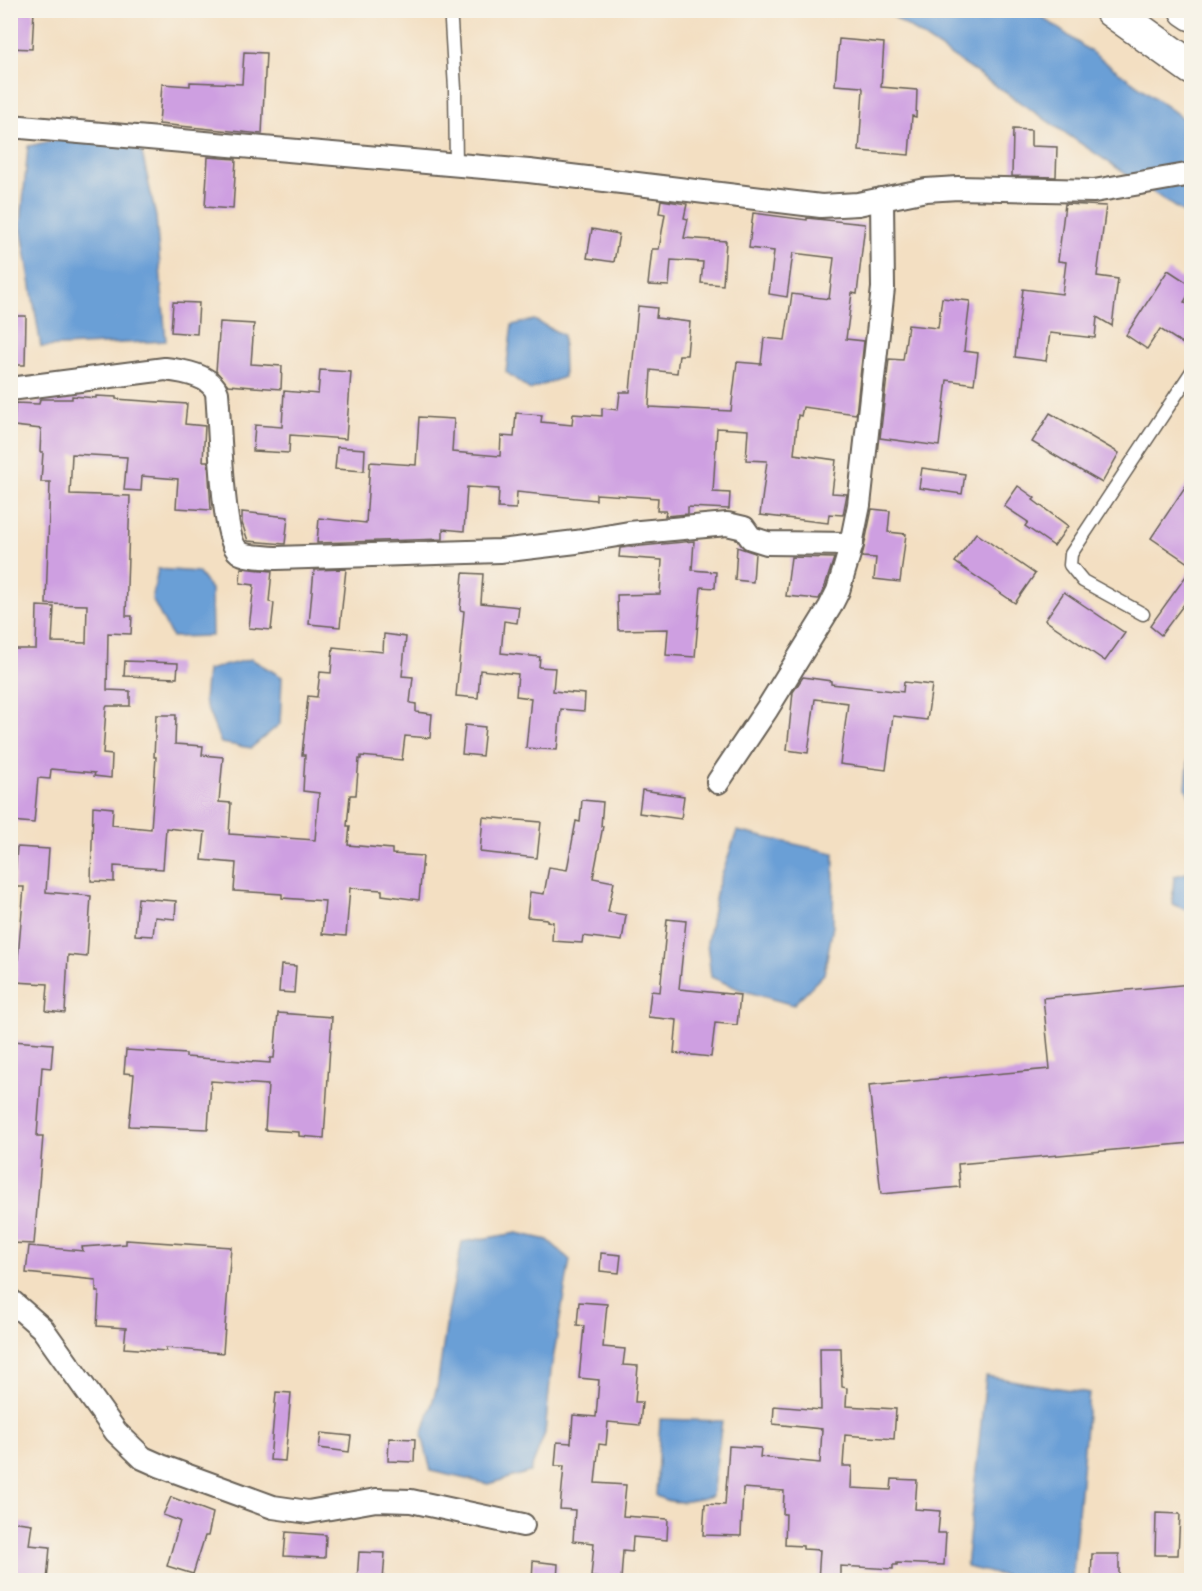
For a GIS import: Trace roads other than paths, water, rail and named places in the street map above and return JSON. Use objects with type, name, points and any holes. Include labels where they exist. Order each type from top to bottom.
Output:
[{"type":"highway","points":[[1111,10],[1191,68]]},
{"type":"highway","points":[[1186,10],[1191,14]]},
{"type":"street","points":[[10,126],[529,171],[821,206],[858,204],[926,190],[958,188],[1094,191],[1191,174]]},
{"type":"street","points":[[718,782],[767,709],[830,607],[838,591],[852,544],[859,505],[883,288],[882,199]]},
{"type":"street","points":[[10,389],[165,369],[178,370],[210,382],[217,393],[228,525],[235,546],[242,554],[276,558],[500,551],[629,533],[727,524],[744,528],[751,538],[767,543],[852,544]]},
{"type":"street","points":[[10,1300],[42,1328],[116,1432],[143,1458],[161,1466],[273,1507],[308,1512],[376,1500],[411,1501],[523,1525]]},
{"type":"lane","points":[[451,22],[455,77],[456,164]]},
{"type":"lane","points":[[1143,614],[1083,581],[1070,565],[1071,554],[1191,371]]},
{"type":"water","points":[[885,11],[1034,11],[1191,124],[1191,218]]},
{"type":"water","points":[[79,135],[139,139],[156,217],[166,341],[41,347],[21,225],[28,146]]},
{"type":"water","points":[[534,320],[563,335],[564,377],[530,390],[506,372],[512,325]]},
{"type":"water","points":[[158,569],[198,572],[211,589],[212,636],[172,637],[152,599]]},
{"type":"water","points":[[251,659],[282,677],[280,724],[251,748],[221,743],[204,701],[207,670]]},
{"type":"water","points":[[1191,733],[1191,800],[1186,788]]},
{"type":"water","points":[[737,831],[834,853],[833,926],[824,974],[793,1005],[741,990],[711,977],[707,943],[717,889]]},
{"type":"water","points":[[1192,872],[1191,912],[1172,904],[1174,876]]},
{"type":"water","points":[[517,1233],[548,1240],[570,1260],[551,1371],[545,1433],[530,1472],[488,1484],[431,1471],[422,1435],[437,1387],[462,1242]]},
{"type":"water","points":[[986,1376],[1089,1393],[1072,1580],[1022,1580],[966,1567]]},
{"type":"water","points":[[660,1419],[722,1421],[712,1496],[677,1502],[656,1496]]}]
